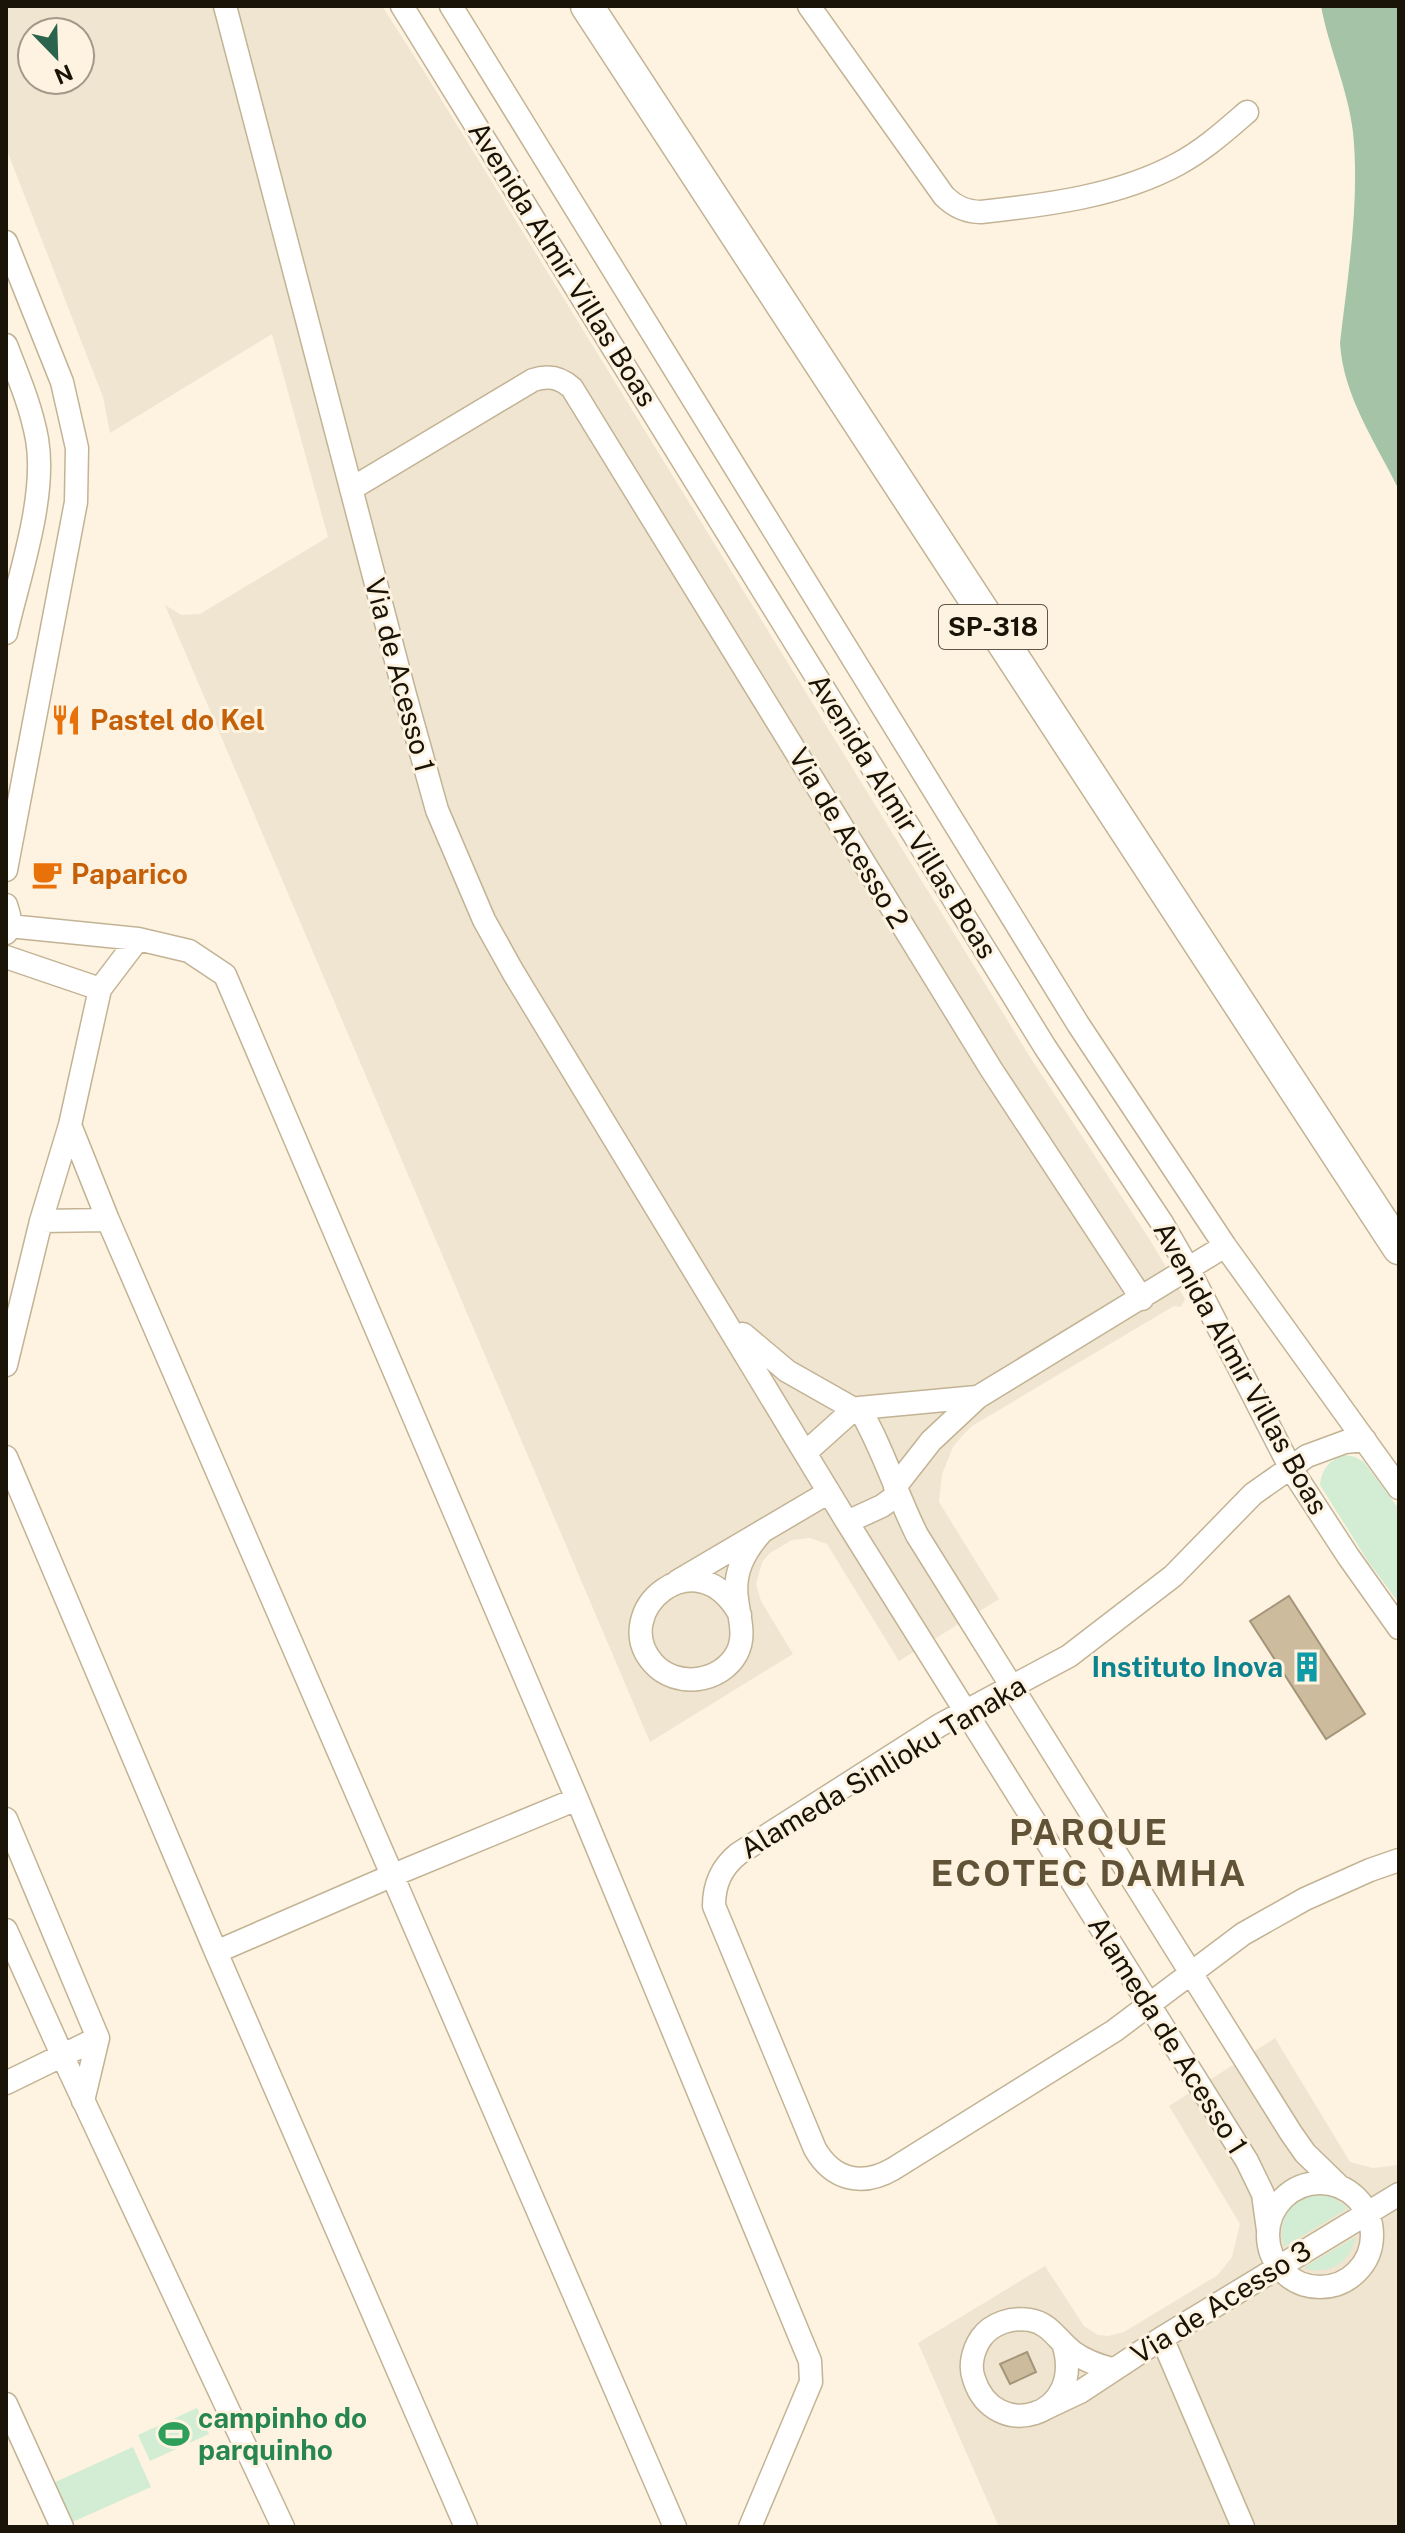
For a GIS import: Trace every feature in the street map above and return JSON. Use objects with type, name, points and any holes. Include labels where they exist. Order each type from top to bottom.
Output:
[{"type":"highway","name":"SP-318","points":[[587,6],[1399,1248]]},
{"type":"highway","name":"SP-318","points":[[611,6],[1399,1210]]},
{"type":"street","name":"Via de Acesso 1","points":[[225,6],[437,810],[484,920],[707,1290]]},
{"type":"street","name":"Avenida Almir Villas Boas","points":[[402,6],[1045,1047],[1162,1223],[1290,1467],[1399,1628]]},
{"type":"street","name":"Avenida Almir Villas Boas","points":[[451,6],[1078,1024],[1225,1246],[1399,1488]]},
{"type":"street","points":[[809,6],[944,196],[967,211],[981,212],[1065,201],[1140,182],[1179,164],[1215,140],[1247,112]]},
{"type":"street","points":[[6,242],[62,382],[77,448],[76,502],[6,870]]},
{"type":"street","points":[[6,345],[26,397],[37,441],[38,495],[6,633]]},
{"type":"street","name":"Via de Acesso 2","points":[[351,489],[533,380],[549,377],[566,382],[577,395],[991,1069],[1142,1299]]},
{"type":"street","points":[[7,921],[138,939],[189,951],[225,975],[577,1799],[810,2361],[811,2382],[750,2527]]},
{"type":"street","points":[[6,1365],[41,1221],[70,1125],[100,989],[138,939]]},
{"type":"street","points":[[6,957],[100,989]]},
{"type":"street","points":[[70,1125],[391,1876],[676,2526]]},
{"type":"street","points":[[41,1221],[108,1220]]},
{"type":"street","points":[[847,1522],[882,1506],[931,1441],[978,1397],[1225,1246]]},
{"type":"street","points":[[707,1290],[730,1321],[757,1348],[787,1371],[857,1408],[874,1432],[896,1491],[917,1535],[1291,2133],[1313,2162],[1356,2197],[1368,2212],[1373,2231],[1371,2250],[1362,2267],[1347,2280],[1329,2287],[1310,2286],[1292,2279],[1278,2266]]},
{"type":"street","name":"Alameda de Acesso 1","points":[[707,1290],[847,1522],[1256,2177],[1265,2203],[1270,2249],[1278,2266]]},
{"type":"street","points":[[805,1453],[857,1408],[978,1397]]},
{"type":"street","name":"Alameda Sinlioku Tanaka","points":[[1365,1440],[1325,1447],[1290,1467],[1253,1494],[1173,1576],[1069,1656],[965,1712],[738,1854],[729,1862],[717,1883],[714,1906],[822,2162],[834,2173],[849,2179],[864,2180],[879,2177],[1114,2031],[1243,1934],[1305,1899],[1399,1860]]},
{"type":"street","points":[[6,1457],[216,1952],[466,2527]]},
{"type":"street","points":[[761,1533],[741,1562],[736,1579],[742,1634],[737,1653],[725,1669],[707,1678],[687,1680],[668,1675],[653,1663],[644,1646],[641,1626],[647,1607],[659,1592],[829,1492]]},
{"type":"street","points":[[677,1582],[696,1580],[715,1585],[731,1598],[740,1615]]},
{"type":"street","points":[[216,1952],[577,1799]]},
{"type":"street","points":[[6,1819],[98,2038],[83,2101]]},
{"type":"street","points":[[6,1930],[283,2527]]},
{"type":"street","points":[[6,2083],[98,2038]]},
{"type":"street","points":[[1268,2230],[1274,2211],[1285,2196],[1302,2186],[1321,2183],[1340,2187]]},
{"type":"street","name":"Via de Acesso 3","points":[[1044,2409],[1080,2392],[1112,2369],[1399,2194]]},
{"type":"street","points":[[1063,2343],[1069,2361],[1067,2380],[1059,2397],[1044,2409],[1026,2415],[1007,2414],[990,2406],[978,2391],[972,2373],[973,2354],[982,2337],[996,2325],[1014,2319],[1033,2320],[1050,2329],[1086,2360],[1112,2369]]},
{"type":"street","points":[[1162,2338],[1243,2527]]},
{"type":"street","points":[[6,2404],[62,2527]]},
{"type":"shaded area","points":[[6,6],[382,6],[1030,1057],[1185,1299],[1181,1307],[1174,1306],[972,1426],[953,1447],[942,1474],[939,1502],[999,1599],[899,1661],[827,1544],[810,1538],[792,1540],[770,1553],[762,1562],[756,1584],[761,1601],[793,1654],[650,1742],[165,605],[181,615],[200,614],[328,537],[272,334],[110,433],[103,397],[6,148]]},
{"type":"shaded area","points":[[1275,2038],[1350,2162],[1373,2168],[1399,2165],[1399,2527],[999,2527],[918,2343],[1045,2266],[1084,2326],[1098,2335],[1108,2336],[1124,2332],[1218,2275],[1232,2257],[1240,2224],[1169,2106]]},
{"type":"green space","points":[[1321,6],[1399,6],[1399,490],[1362,419],[1342,363],[1340,343],[1352,238],[1355,158],[1347,100]]},
{"type":"green space","points":[[1345,1455],[1364,1462],[1399,1509],[1399,1603],[1369,1563],[1320,1485],[1327,1466]]},
{"type":"green space","points":[[1320,2195],[1331,2196],[1348,2208],[1284,2247],[1282,2227],[1288,2212],[1301,2200]]},
{"type":"green space","points":[[1356,2237],[1348,2254],[1337,2265],[1321,2270],[1303,2268]]},
{"type":"green space","name":"campinho do parquinho","points":[[197,2408],[209,2434],[150,2461],[138,2435]]},
{"type":"green space","points":[[133,2447],[151,2487],[70,2523],[53,2483]]},
{"type":"building","name":"Instituto Inova","points":[[1289,1596],[1365,1714],[1326,1739],[1250,1621]]},
{"type":"building","points":[[1027,2352],[1036,2372],[1010,2384],[1000,2364]]},
{"type":"place","name":"Pastel do Kel","points":[[66,720]]},
{"type":"place","name":"Paparico","points":[[47,874]]},
{"type":"place","name":"Instituto Inova","points":[[1307,1667]]},
{"type":"place","name":"campinho do parquinho","points":[[174,2434]]},
{"type":"district","name":"PARQUE ECOTEC DAMHA","points":[[1089,1852]]}]
